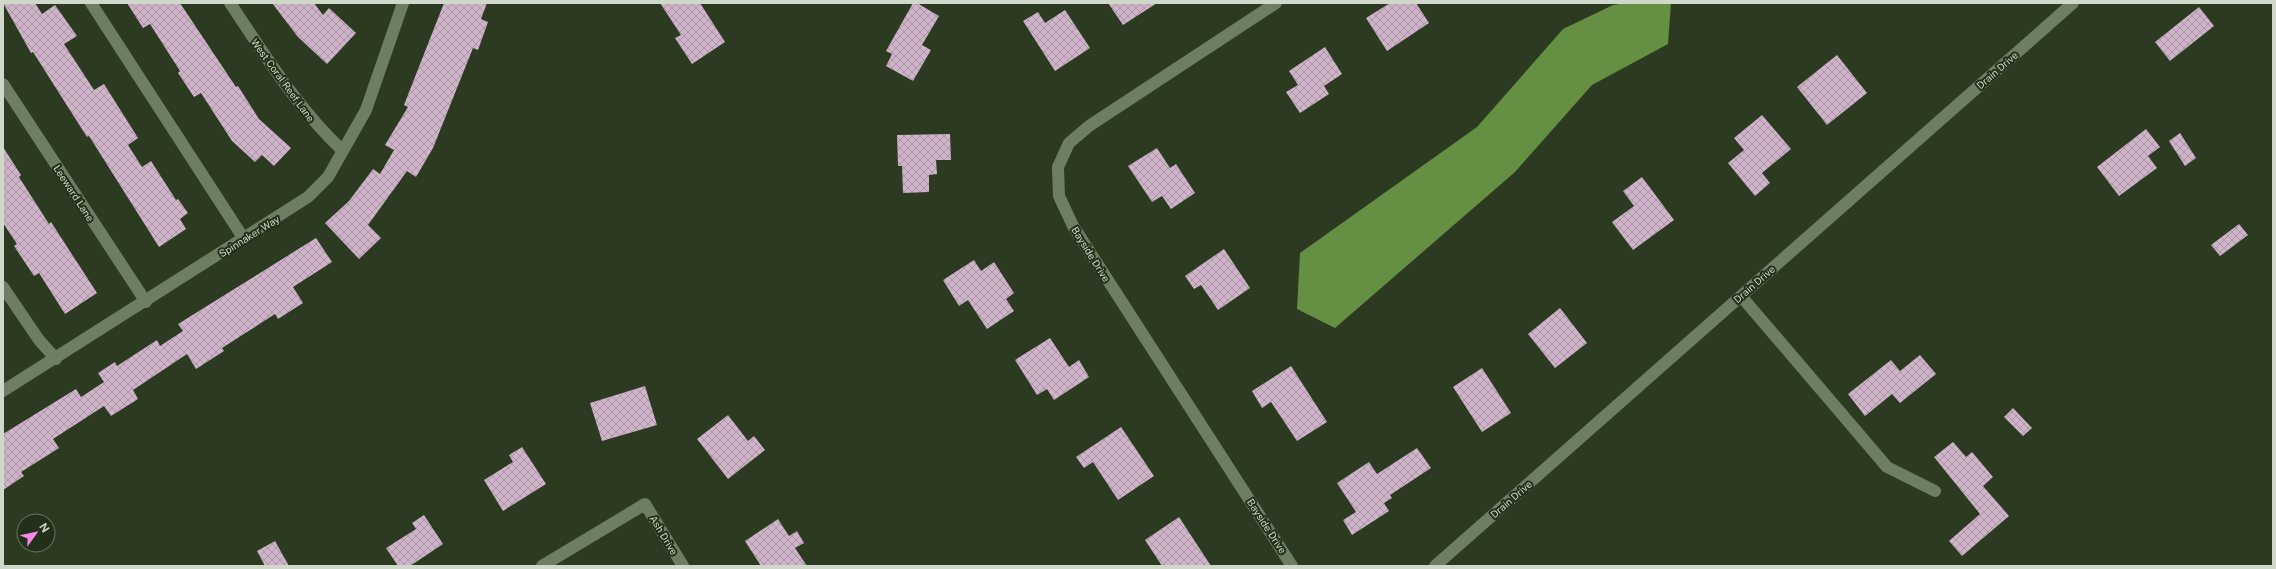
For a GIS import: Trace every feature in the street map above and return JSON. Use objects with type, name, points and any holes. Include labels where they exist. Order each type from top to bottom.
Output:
[{"type":"street","points":[[91,3],[244,239]]},
{"type":"street","name":"West Coral Reef Lane","points":[[230,3],[292,95],[318,127],[343,151]]},
{"type":"street","name":"Spinnaker Way","points":[[3,391],[146,302],[308,197],[328,177],[366,110],[403,3]]},
{"type":"street","name":"Bayside Drive","points":[[1276,3],[1090,126],[1069,143],[1058,168],[1059,196],[1073,226],[1292,566]]},
{"type":"street","name":"Drain Drive","points":[[1435,566],[2073,3]]},
{"type":"street","name":"Leeward Lane","points":[[3,84],[146,302]]},
{"type":"street","points":[[3,287],[39,340],[56,359]]},
{"type":"street","points":[[1741,296],[1887,467],[1935,492]]},
{"type":"street","name":"Ash Drive","points":[[542,566],[645,504],[683,566]]},
{"type":"shaded area","points":[[1626,3],[1671,3],[1668,44],[1592,85],[1515,172],[1335,328],[1297,309],[1300,253],[1477,127],[1563,29],[1613,5]]},
{"type":"building","points":[[3,3],[35,3],[42,14],[55,5],[77,36],[64,44],[94,90],[104,84],[138,138],[128,145],[142,167],[151,161],[176,200],[178,199],[188,213],[180,219],[186,229],[159,247],[89,136],[87,137],[33,52],[31,53]]},
{"type":"building","points":[[127,3],[180,3],[236,87],[238,86],[259,119],[291,148],[274,166],[262,155],[255,162],[232,141],[201,93],[194,97],[178,73],[180,71],[150,24],[143,28]]},
{"type":"building","points":[[272,3],[314,3],[323,15],[329,8],[356,33],[327,64],[298,37]]},
{"type":"building","points":[[444,3],[487,3],[481,19],[488,22],[478,50],[473,48],[433,148],[416,177],[407,171],[368,225],[381,238],[359,259],[325,223],[349,201],[373,169],[380,174],[394,150],[385,145],[408,107],[404,105]]},
{"type":"building","points":[[660,3],[700,3],[725,42],[692,64],[675,38],[681,35]]},
{"type":"building","points":[[913,3],[917,3],[939,16],[922,45],[931,50],[913,81],[886,66],[892,54],[886,51]]},
{"type":"building","points":[[1108,3],[1157,3],[1123,25]]},
{"type":"building","points":[[1390,3],[1416,3],[1429,23],[1387,51],[1366,18]]},
{"type":"building","points":[[2199,7],[2214,26],[2170,61],[2155,42]]},
{"type":"building","points":[[1065,10],[1090,48],[1055,71],[1023,21],[1038,12],[1045,23]]},
{"type":"building","points":[[1325,47],[1342,74],[1324,86],[1329,94],[1300,113],[1286,92],[1298,85],[1289,71]]},
{"type":"building","points":[[1837,55],[1867,93],[1827,125],[1797,87]]},
{"type":"building","points":[[1762,115],[1791,149],[1762,173],[1770,183],[1755,196],[1728,163],[1744,150],[1734,138]]},
{"type":"building","points":[[2146,129],[2160,147],[2148,156],[2157,168],[2119,196],[2097,167]]},
{"type":"building","points":[[2180,133],[2196,158],[2185,166],[2169,141]]},
{"type":"building","points":[[950,134],[951,160],[936,160],[937,174],[929,175],[929,192],[903,193],[902,166],[898,166],[897,135]]},
{"type":"building","points":[[3,147],[21,175],[19,177],[49,224],[51,222],[97,293],[65,314],[39,273],[34,276],[14,246],[17,244],[3,223]]},
{"type":"building","points":[[1157,148],[1170,168],[1176,164],[1195,193],[1171,209],[1162,196],[1152,202],[1128,166]]},
{"type":"building","points":[[1642,177],[1674,220],[1633,250],[1612,222],[1634,206],[1623,191]]},
{"type":"building","points":[[2239,224],[2248,235],[2220,256],[2211,245]]},
{"type":"building","points":[[316,238],[332,262],[293,287],[303,303],[278,319],[275,314],[222,348],[224,351],[196,369],[187,354],[133,390],[138,399],[111,416],[104,406],[53,439],[59,448],[21,472],[24,476],[3,490],[3,434],[76,389],[81,397],[104,382],[98,373],[115,362],[117,366],[157,340],[160,346],[183,331],[178,324]]},
{"type":"building","points":[[1224,249],[1250,288],[1218,310],[1201,285],[1194,289],[1185,276]]},
{"type":"building","points":[[974,260],[981,271],[994,262],[1014,293],[1006,299],[1014,311],[987,329],[968,300],[959,306],[943,280]]},
{"type":"building","points":[[1560,308],[1587,343],[1555,368],[1528,334]]},
{"type":"building","points":[[1050,338],[1069,367],[1079,360],[1089,377],[1054,400],[1047,389],[1037,395],[1015,360]]},
{"type":"building","points":[[1920,355],[1936,374],[1900,403],[1892,394],[1865,416],[1848,394],[1891,360],[1900,371]]},
{"type":"building","points":[[1291,366],[1327,422],[1297,441],[1271,402],[1262,408],[1252,391]]},
{"type":"building","points":[[1482,368],[1511,413],[1482,432],[1453,387]]},
{"type":"building","points":[[645,386],[657,425],[602,441],[590,403]]},
{"type":"building","points":[[2013,408],[2032,428],[2023,436],[2004,417]]},
{"type":"building","points":[[728,415],[748,441],[754,436],[765,450],[728,479],[697,439]]},
{"type":"building","points":[[1121,427],[1154,476],[1118,500],[1093,462],[1084,468],[1076,457]]},
{"type":"building","points":[[1953,442],[1966,457],[1972,452],[1993,477],[1983,486],[2009,516],[1962,556],[1949,541],[1980,514],[1934,457]]},
{"type":"building","points":[[522,447],[546,484],[503,511],[484,480],[513,462],[509,455]]},
{"type":"building","points":[[1417,448],[1431,468],[1390,495],[1392,498],[1384,503],[1389,511],[1352,535],[1343,520],[1356,512],[1337,483],[1369,462],[1377,474]]},
{"type":"building","points":[[424,515],[443,544],[410,566],[398,566],[386,548],[416,529],[412,523]]},
{"type":"building","points":[[1179,517],[1211,566],[1162,566],[1145,540]]},
{"type":"building","points":[[778,519],[789,536],[797,531],[804,543],[795,548],[807,566],[761,566],[745,541]]},
{"type":"building","points":[[275,541],[289,566],[265,566],[257,551]]}]
